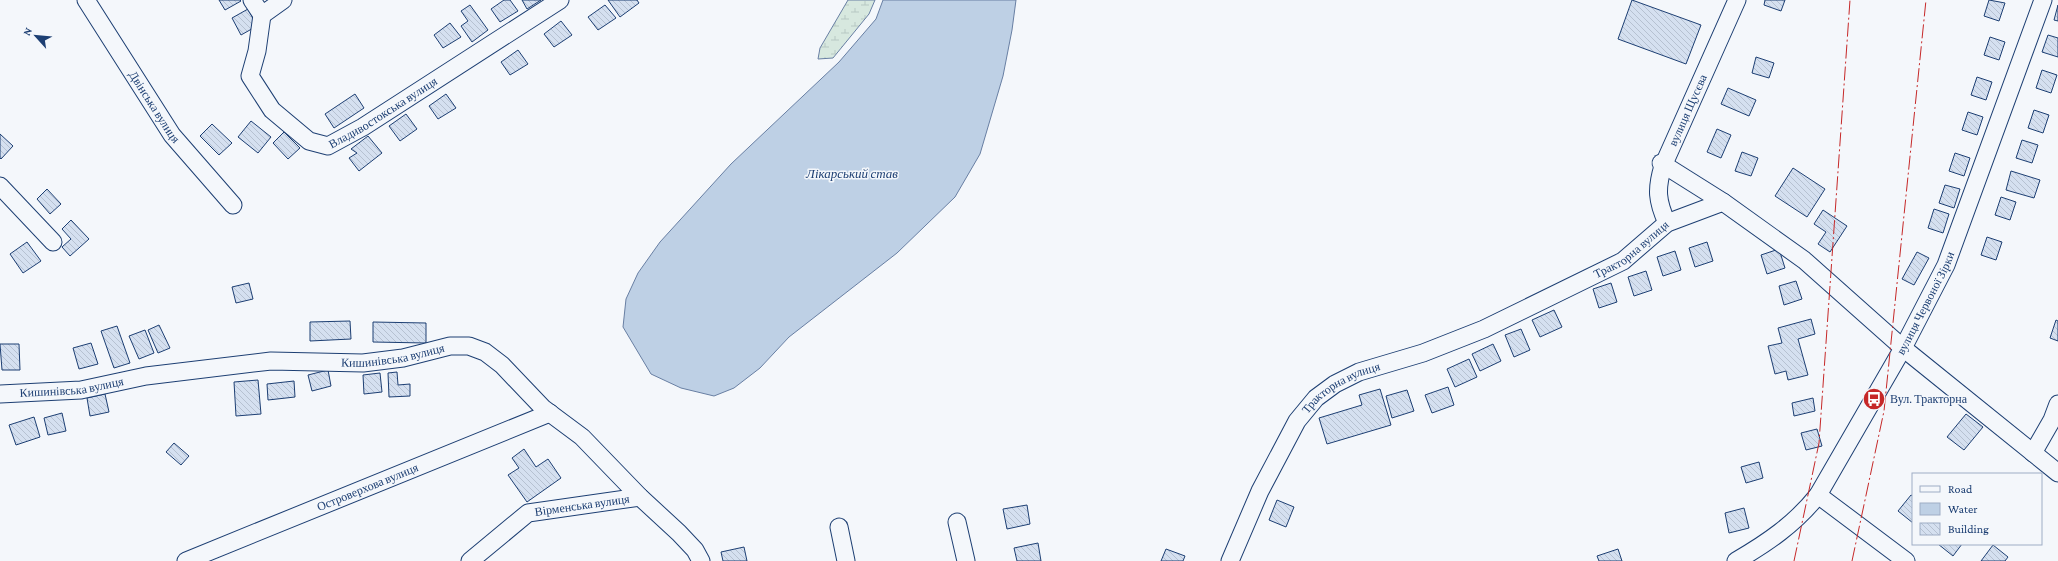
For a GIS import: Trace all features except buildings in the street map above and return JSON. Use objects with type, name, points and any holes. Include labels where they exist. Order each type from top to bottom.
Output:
[{"type":"street","name":"Двінська вулиця","points":[[86,0],[172,135],[233,205]]},
{"type":"street","points":[[252,0],[262,16],[283,0]]},
{"type":"street","name":"Владивостокська вулиця","points":[[262,16],[257,51],[250,76],[272,110],[309,141],[328,146],[395,106],[560,0]]},
{"type":"street","name":"вулиця Щусєва","points":[[1668,223],[1660,206],[1658,196],[1658,182],[1662,164],[1737,0]]},
{"type":"street","name":"вулиця Червоної Зірки","points":[[1736,561],[1764,544],[1790,524],[1805,511],[1818,495],[1903,348],[1948,259],[2043,0]]},
{"type":"street","points":[[1662,164],[1723,202],[1804,260],[1903,348],[2058,474]]},
{"type":"street","points":[[0,186],[53,242]]},
{"type":"street","name":"Тракторна вулиця","points":[[1230,561],[1260,491],[1297,421],[1316,398],[1335,384],[1359,372],[1423,353],[1484,329],[1624,261],[1668,223],[1723,202]]},
{"type":"street","name":"Кишинівська вулиця","points":[[0,394],[81,390],[146,376],[270,361],[363,363],[402,358],[450,346],[469,346],[485,352],[502,365],[550,413],[582,437],[640,497],[685,538],[696,550],[701,561]]},
{"type":"street","points":[[2033,453],[2052,420],[2058,404]]},
{"type":"street","name":"Островерхова вулиця","points":[[186,561],[550,413]]},
{"type":"street","points":[[1818,495],[1906,561]]},
{"type":"street","name":"Вірменська вулиця","points":[[470,561],[528,513],[640,497]]},
{"type":"street","points":[[957,522],[966,561]]},
{"type":"street","points":[[839,527],[846,561]]},
{"type":"green space","points":[[848,0],[875,0],[869,14],[833,58],[818,59],[820,48]]},
{"type":"water","name":"Лікарський став","points":[[883,0],[1016,0],[1003,76],[980,154],[955,197],[897,253],[789,337],[760,368],[734,388],[714,396],[681,388],[651,374],[623,327],[626,299],[638,273],[660,242],[731,164],[839,62],[876,19]]},
{"type":"power","points":[[1794,561],[1819,443],[1850,0]]},
{"type":"power","points":[[1852,561],[1884,411],[1926,0]]},
{"type":"place","name":"Вул. Тракторна","points":[[1874,399]]}]
